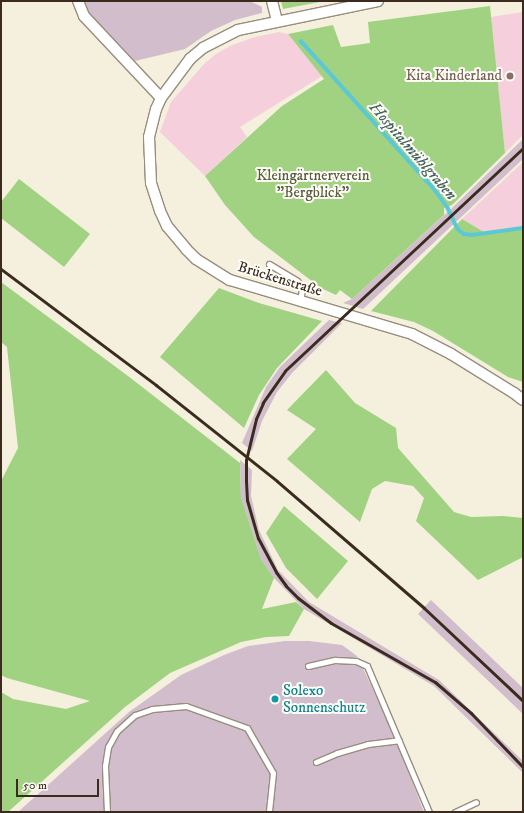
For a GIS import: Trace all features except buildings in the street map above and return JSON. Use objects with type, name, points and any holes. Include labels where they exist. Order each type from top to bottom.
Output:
[{"type":"street","points":[[78,1],[84,16],[161,98]]},
{"type":"street","points":[[272,1],[277,21]]},
{"type":"street","name":"Brückenstraße","points":[[378,1],[238,30],[203,48],[179,72],[161,98],[152,122],[148,152],[153,190],[160,211],[167,226],[175,237],[196,259],[230,280],[412,334],[451,354],[523,400]]},
{"type":"lane","points":[[269,264],[297,281],[302,289],[300,302]]},
{"type":"lane","points":[[308,666],[334,660],[356,661],[367,666],[429,812]]},
{"type":"lane","points":[[107,812],[105,766],[108,747],[117,731],[135,715],[152,709],[186,706],[247,728],[273,773],[269,812]]},
{"type":"lane","points":[[316,762],[336,752],[368,744],[399,740]]},
{"type":"lane","points":[[455,812],[476,802]]},
{"type":"shaded area","points":[[84,1],[250,1],[262,7],[262,13],[235,20],[211,31],[185,49],[135,61],[89,13]]},
{"type":"shaded area","name":"Kita Kinderland","points":[[523,12],[523,135],[505,153],[491,17]]},
{"type":"shaded area","points":[[279,32],[288,34],[322,76],[240,127],[247,137],[205,176],[160,132],[171,102],[204,64],[216,54],[232,45],[255,37]]},
{"type":"shaded area","points":[[523,139],[523,159],[363,309],[343,303],[352,299],[451,209]]},
{"type":"shaded area","points":[[523,162],[523,229],[484,232],[462,219]]},
{"type":"shaded area","points":[[329,320],[342,323],[292,373],[277,392],[262,421],[252,451],[242,443],[266,387],[280,367]]},
{"type":"shaded area","points":[[240,460],[252,470],[251,496],[259,530],[278,570],[309,602],[439,680],[523,761],[523,773],[434,686],[304,609],[274,578],[261,559],[241,497]]},
{"type":"shaded area","points":[[431,600],[523,688],[523,714],[418,614]]},
{"type":"shaded area","points":[[285,641],[309,641],[342,645],[357,656],[392,729],[424,812],[18,812],[129,712],[181,675],[224,655],[248,646]]},
{"type":"green space","points":[[281,1],[325,1],[283,9]]},
{"type":"green space","name":"Kleingärtnerverein \"Bergblick\"","points":[[490,6],[505,153],[452,205],[444,208],[444,215],[352,299],[340,290],[336,295],[321,288],[254,237],[225,205],[205,176],[282,106],[324,79],[288,34],[333,25],[341,47],[370,43],[368,22]]},
{"type":"green space","points":[[19,179],[90,234],[64,267],[1,218],[1,202]]},
{"type":"green space","points":[[462,219],[484,232],[523,229],[523,382],[508,377],[433,331],[414,322],[371,311]]},
{"type":"green space","points":[[1,282],[128,376],[240,463],[241,497],[261,559],[274,578],[262,609],[296,602],[304,609],[289,636],[266,637],[241,642],[170,673],[125,707],[8,812],[1,812],[1,692],[13,699],[66,709],[90,701],[1,675],[1,481],[18,448],[7,347],[1,342]]},
{"type":"green space","points":[[219,288],[259,303],[322,321],[277,368],[259,395],[244,428],[160,357]]},
{"type":"green space","points":[[326,370],[355,403],[396,428],[398,448],[454,512],[471,517],[503,516],[523,518],[523,557],[478,580],[416,521],[424,498],[413,486],[385,481],[372,489],[360,522],[287,459],[316,429],[287,410]]},
{"type":"green space","points":[[284,506],[348,561],[317,599],[286,568],[266,533]]},
{"type":"waterway","name":"Hospitalmühlgraben","points":[[301,41],[435,190],[448,208],[458,229],[464,234],[472,235],[523,228]]},
{"type":"railway","points":[[523,148],[285,371],[263,403],[256,419],[246,460],[247,500],[258,538],[276,572],[286,586],[298,598],[331,623],[435,682],[471,713],[523,767]]},
{"type":"railway","points":[[1,269],[156,385],[277,481],[424,608],[523,701]]},
{"type":"place","name":"Kita Kinderland","points":[[510,76]]},
{"type":"place","name":"Solexo Sonnenschutz","points":[[275,699]]}]
